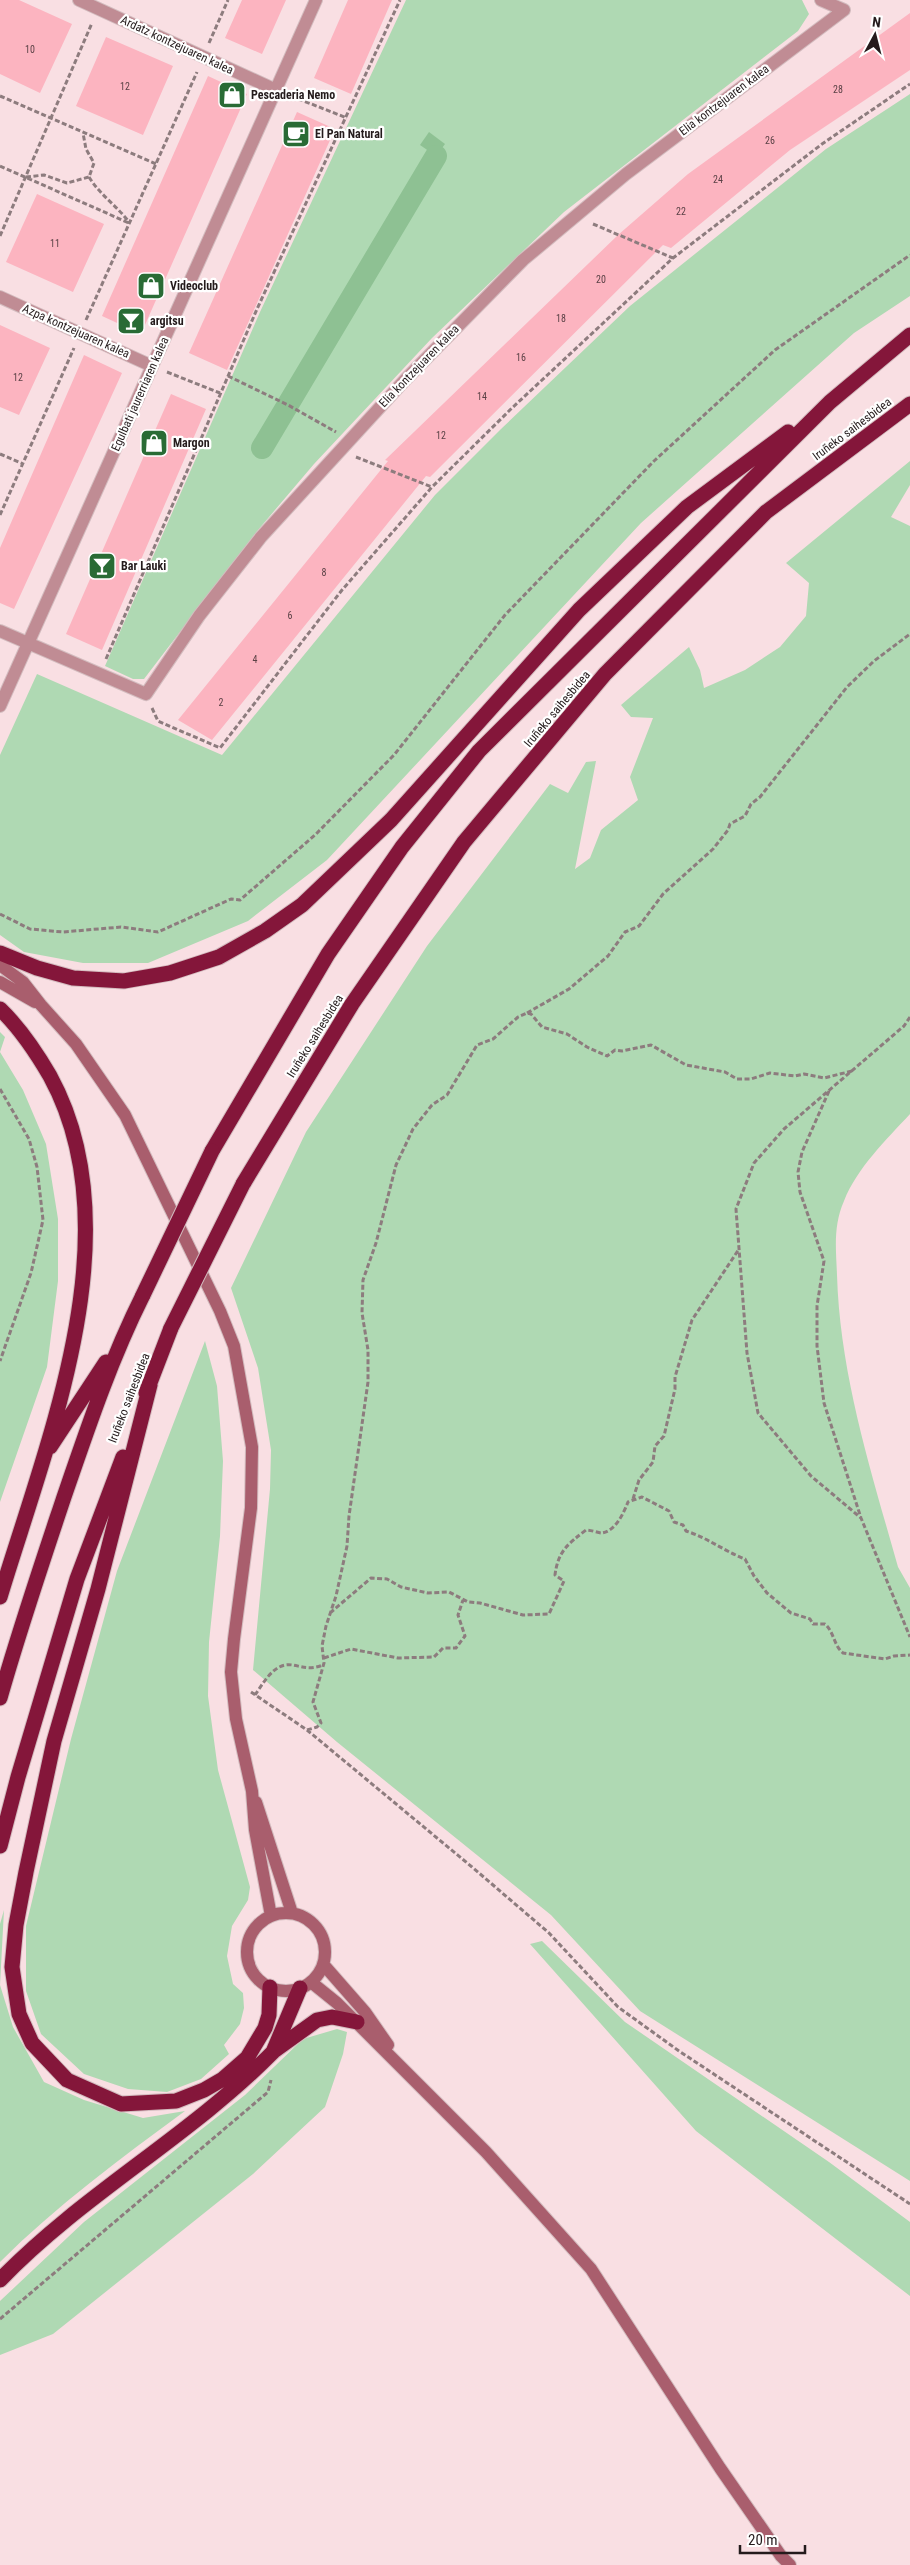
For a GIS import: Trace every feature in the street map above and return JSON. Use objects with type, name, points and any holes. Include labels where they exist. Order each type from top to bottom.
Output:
[{"type":"highway","name":"Iruñeko saihesbidea","points":[[0,1698],[33,1589],[83,1440],[121,1340],[212,1151],[328,954],[402,848],[479,751],[830,402],[910,335]]},
{"type":"highway","points":[[0,953],[37,968],[72,978],[124,980],[170,973],[219,957],[265,931],[302,905],[391,820],[579,610],[687,507],[830,402]]},
{"type":"highway","name":"Iruñeko saihesbidea","points":[[0,1846],[18,1777],[77,1579],[171,1328],[243,1184],[352,1004],[464,842],[605,674],[759,519],[910,404]]},
{"type":"highway","points":[[864,440],[910,411]]},
{"type":"highway","points":[[0,1009],[12,1020],[40,1059],[63,1101],[77,1141],[85,1196],[85,1253],[79,1313],[67,1375],[0,1597]]},
{"type":"highway","points":[[41,1461],[121,1340]]},
{"type":"highway","points":[[150,1385],[98,1589],[54,1741],[26,1872],[16,1925],[12,1967],[19,2014],[32,2043],[67,2080],[121,2104],[176,2101],[204,2090],[223,2079],[247,2058],[265,2028],[269,2015],[270,1987]]},
{"type":"highway","points":[[268,2057],[305,1985]]},
{"type":"highway","points":[[0,2280],[68,2218],[230,2092],[268,2057],[317,2020],[332,2017],[357,2022]]},
{"type":"street","name":"Ardatz kontzejuaren kalea","points":[[79,0],[276,90]]},
{"type":"street","name":"Egulbati jaurerriaren kalea","points":[[0,706],[316,0]]},
{"type":"street","name":"Elia kontzejuaren kalea","points":[[146,694],[199,616],[261,537],[339,450],[523,260],[626,174],[844,10],[821,0]]},
{"type":"street","name":"Azpa kontzejuaren kalea","points":[[0,297],[152,366]]},
{"type":"street","points":[[0,631],[146,694]]},
{"type":"street","points":[[0,965],[23,982],[76,1044],[125,1115],[220,1311],[234,1346],[252,1447],[251,1508],[231,1672],[236,1719],[252,1791],[255,1830],[270,1916]]},
{"type":"street","points":[[0,982],[41,1005]]},
{"type":"street","points":[[252,1791],[266,1828],[292,1913]]},
{"type":"street","points":[[292,1913],[308,1920],[320,1933],[325,1947],[323,1964],[305,1985],[287,1990],[270,1987],[253,1972],[248,1955],[251,1936],[261,1922],[270,1916],[292,1913]]},
{"type":"street","points":[[323,1964],[365,2012],[409,2073]]},
{"type":"street","points":[[305,1985],[357,2022],[409,2073],[486,2152],[591,2269],[720,2468],[780,2556],[790,2565]]},
{"type":"path","points":[[0,515],[228,0]]},
{"type":"path","points":[[100,673],[220,393],[400,0]]},
{"type":"path","points":[[0,236],[98,9]]},
{"type":"path","points":[[146,694],[158,721],[220,748],[342,590],[432,487],[512,408],[673,258],[822,144],[910,84]]},
{"type":"path","points":[[276,90],[347,118]]},
{"type":"path","points":[[0,96],[156,164]]},
{"type":"path","points":[[83,133],[86,149],[94,163],[89,177]]},
{"type":"path","points":[[0,166],[130,223]]},
{"type":"path","points":[[26,177],[44,174],[67,183],[89,177]]},
{"type":"path","points":[[89,177],[97,190],[119,209],[130,223]]},
{"type":"path","points":[[575,217],[673,258]]},
{"type":"path","points":[[0,914],[30,929],[64,932],[121,927],[158,932],[231,899],[240,900],[316,835],[394,755],[504,615],[654,461],[775,350],[910,255]]},
{"type":"path","points":[[152,366],[220,393]]},
{"type":"path","points":[[228,376],[288,405],[349,440]]},
{"type":"path","points":[[339,450],[432,487]]},
{"type":"path","points":[[0,454],[23,464]]},
{"type":"path","points":[[306,1730],[318,1727],[321,1723],[313,1702],[324,1665],[322,1646],[347,1546],[349,1516],[368,1382],[369,1356],[362,1312],[363,1280],[381,1226],[396,1165],[413,1129],[432,1105],[447,1094],[460,1076],[477,1045],[493,1038],[518,1017],[569,989],[608,956],[625,932],[639,926],[662,894],[713,849],[728,830],[730,824],[745,816],[751,804],[760,798],[847,687],[874,661],[910,634]]},
{"type":"path","points":[[527,1013],[531,1014],[542,1027],[567,1034],[587,1047],[607,1056],[615,1050],[622,1051],[651,1045],[686,1065],[725,1072],[743,1079],[770,1073],[795,1076],[804,1074],[824,1078],[852,1070]]},
{"type":"path","points":[[861,1518],[810,1476],[758,1413],[747,1353],[736,1209],[754,1163],[784,1129],[904,1026],[910,1017]]},
{"type":"path","points":[[0,1089],[29,1139],[37,1167],[43,1220],[31,1273],[0,1361]]},
{"type":"path","points":[[830,1090],[802,1152],[798,1172],[800,1192],[824,1261],[817,1306],[817,1346],[824,1403],[861,1518],[910,1637]]},
{"type":"path","points":[[634,1499],[639,1480],[653,1462],[655,1446],[664,1436],[675,1389],[674,1377],[692,1320],[740,1248]]},
{"type":"path","points":[[330,1613],[370,1578],[387,1579],[401,1587],[428,1593],[450,1592],[463,1600],[523,1615],[549,1614],[564,1581],[555,1575],[556,1564],[566,1545],[586,1530],[602,1533],[612,1528],[621,1518],[628,1502],[642,1497],[668,1511],[674,1522],[683,1525],[686,1532],[712,1541],[726,1552],[745,1559],[754,1576],[767,1593],[791,1613],[810,1619],[813,1624],[825,1624],[831,1629],[839,1650],[843,1653],[885,1659],[894,1656],[910,1655]]},
{"type":"path","points":[[324,1658],[351,1649],[398,1658],[434,1657],[443,1648],[456,1648],[465,1636],[458,1615],[463,1600]]},
{"type":"path","points":[[255,1695],[272,1673],[286,1664],[310,1669],[324,1665]]},
{"type":"path","points":[[231,1672],[255,1695],[306,1730],[549,1933],[618,2007],[679,2051],[910,2204]]},
{"type":"path","points":[[0,2319],[268,2092],[271,2080],[268,2057]]},
{"type":"shaded area","points":[[406,0],[802,0],[809,14],[798,31],[564,212],[432,338],[314,464],[258,530],[144,679],[133,679],[105,666],[260,312]]},
{"type":"shaded area","points":[[910,94],[910,296],[854,333],[641,523],[327,860],[248,921],[148,963],[83,963],[24,952],[0,935],[0,755],[37,674],[222,755],[435,495],[501,429],[630,306],[826,149]]},
{"type":"shaded area","points":[[429,132],[445,144],[436,156],[420,145]]},
{"type":"shaded area","points":[[910,461],[910,485],[891,517],[910,526],[910,1114],[882,1144],[856,1177],[840,1210],[836,1247],[839,1312],[850,1386],[898,1567],[910,1588],[910,2181],[640,2011],[551,1915],[337,1742],[253,1670],[270,1489],[271,1450],[258,1368],[231,1288],[306,1132],[427,946],[550,784],[568,793],[586,762],[596,761],[575,869],[590,858],[601,830],[638,800],[630,777],[653,718],[631,717],[621,705],[689,647],[700,670],[704,688],[745,670],[780,647],[806,616],[809,583],[786,563]]},
{"type":"shaded area","points":[[0,1032],[5,1037],[0,1052]]},
{"type":"shaded area","points":[[0,1052],[23,1090],[46,1144],[58,1219],[58,1281],[47,1367],[0,1502]]},
{"type":"shaded area","points":[[205,1341],[217,1386],[223,1461],[220,1536],[209,1642],[208,1696],[218,1770],[250,1887],[248,1900],[232,1926],[227,1956],[233,1984],[243,1993],[244,2008],[240,2024],[224,2045],[229,2054],[201,2079],[167,2092],[128,2089],[84,2074],[41,2034],[26,1991],[26,1926],[71,1739],[117,1571]]},
{"type":"shaded area","points":[[4,1910],[0,1985],[0,1924]]},
{"type":"shaded area","points":[[542,1941],[625,2022],[829,2162],[910,2222],[910,2296],[696,2131],[530,1944]]},
{"type":"shaded area","points":[[0,1985],[13,2027],[44,2082],[84,2100],[143,2118],[185,2111],[66,2202],[0,2262]]},
{"type":"shaded area","points":[[337,2029],[347,2032],[343,2054],[325,2107],[253,2174],[53,2334],[0,2355],[0,2301],[84,2222],[245,2095],[303,2039]]},
{"type":"building","points":[[0,0],[19,0],[72,24],[40,93],[0,74]]},
{"type":"building","points":[[242,0],[286,0],[262,54],[225,38]]},
{"type":"building","points":[[348,0],[392,0],[351,94],[314,78]]},
{"type":"building","points":[[910,13],[910,70],[790,150],[671,248],[663,245],[430,477],[426,476],[212,740],[178,720],[388,461],[385,460],[618,235],[688,174]]},
{"type":"building","points":[[106,37],[173,66],[143,135],[76,106]]},
{"type":"building","points":[[208,76],[247,94],[141,334],[102,316]]},
{"type":"building","points":[[297,112],[335,129],[227,370],[189,353]]},
{"type":"building","points":[[37,194],[104,224],[73,292],[6,262]]},
{"type":"building","points":[[0,325],[50,348],[19,415],[0,407]]},
{"type":"building","points":[[84,355],[122,373],[14,609],[0,603],[0,548]]},
{"type":"building","points":[[171,394],[206,409],[102,650],[66,634]]},
{"type":"waterway","points":[[262,448],[436,156]]},
{"type":"place","name":"Pescaderia Nemo","points":[[232,95]]},
{"type":"place","name":"El Pan Natural","points":[[296,134]]},
{"type":"place","name":"Videoclub","points":[[151,286]]},
{"type":"place","name":"argitsu","points":[[131,321]]},
{"type":"place","name":"Margon","points":[[154,443]]},
{"type":"place","name":"Bar Lauki","points":[[102,566]]}]
